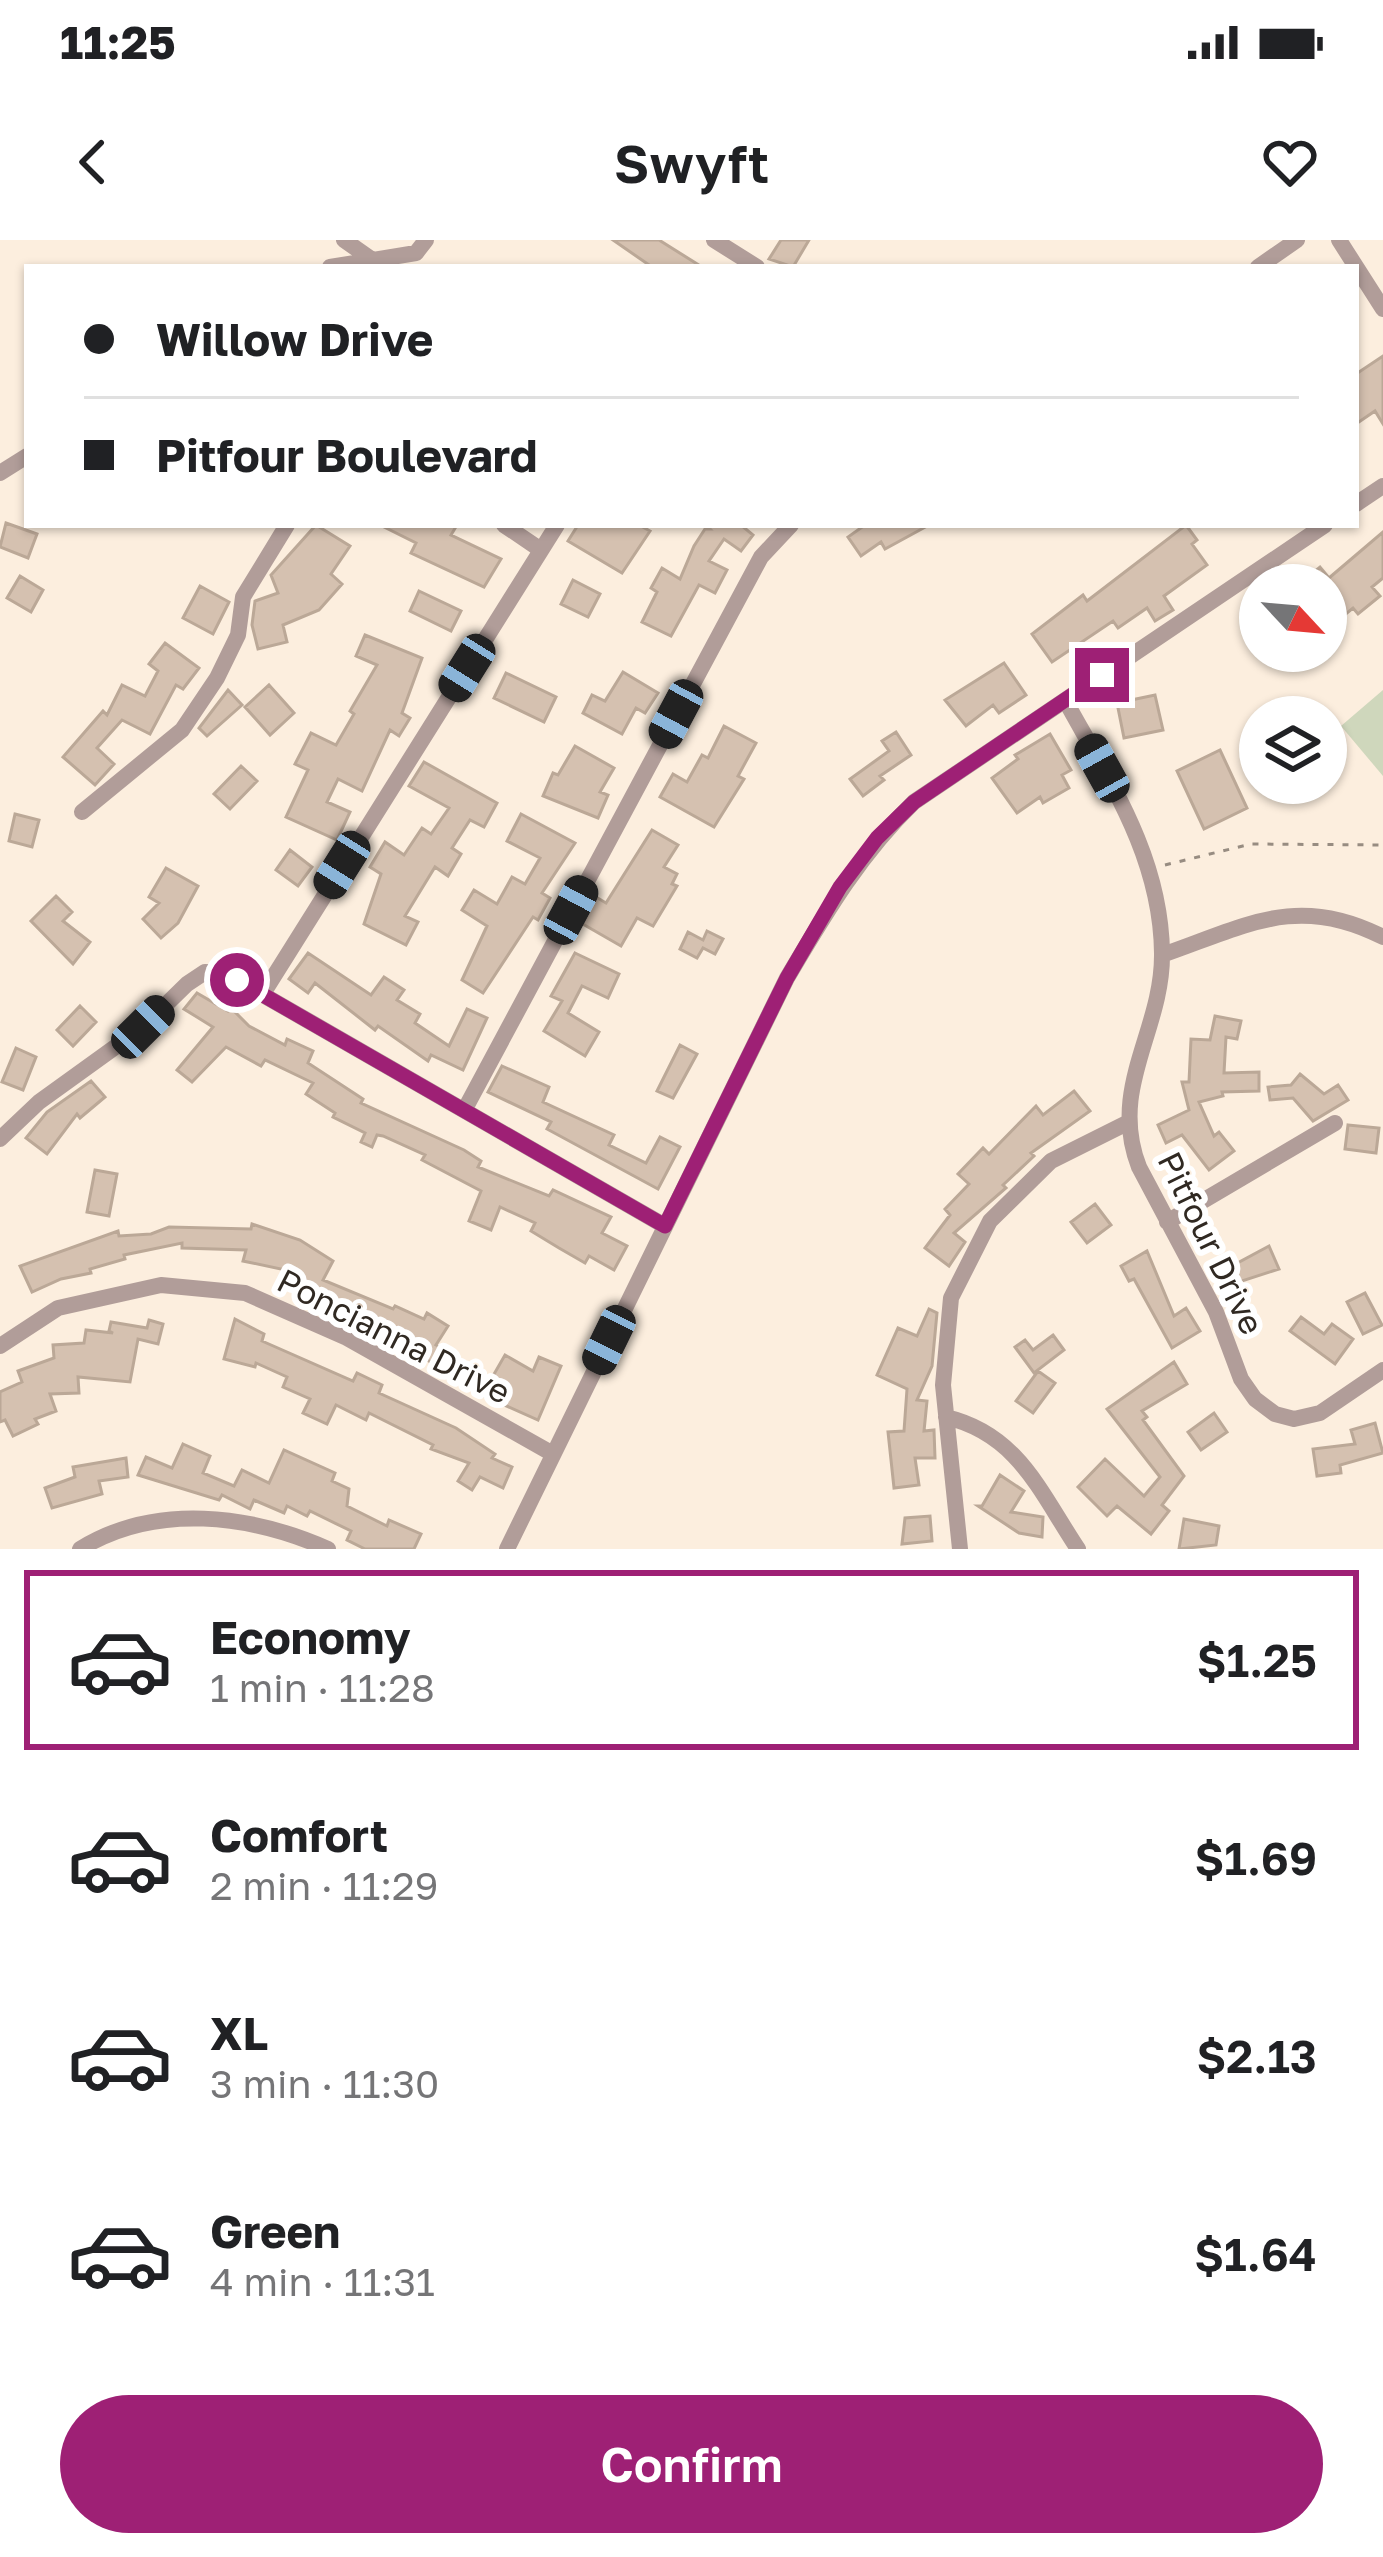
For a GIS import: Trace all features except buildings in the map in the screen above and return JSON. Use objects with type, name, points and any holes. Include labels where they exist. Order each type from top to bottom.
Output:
[{"type":"street","points":[[344,240],[367,261]]},
{"type":"street","points":[[348,264],[416,253],[426,240]]},
{"type":"street","points":[[714,240],[753,264]]},
{"type":"street","points":[[1262,264],[1298,240]]},
{"type":"street","points":[[722,264],[732,248]]},
{"type":"street","points":[[1359,271],[1383,309]]},
{"type":"street","points":[[82,812],[182,730],[218,678],[238,635],[243,598],[285,528]]},
{"type":"street","points":[[508,528],[541,550]]},
{"type":"street","points":[[264,992],[555,528]]},
{"type":"street","points":[[466,1107],[761,556],[788,528]]},
{"type":"street","points":[[507,1549],[787,978],[840,887],[877,838],[914,802],[1321,528]]},
{"type":"street","name":"Pitfour Drive","points":[[1065,700],[1140,836],[1151,868],[1162,955],[1158,988],[1126,1105],[1139,1167],[1216,1312],[1241,1379],[1255,1399],[1275,1414],[1294,1419],[1320,1412],[1383,1370]]},
{"type":"street","points":[[1162,955],[1282,914],[1354,922],[1383,937]]},
{"type":"street","points":[[0,1139],[39,1102],[143,1027],[205,972],[225,973],[466,1107],[665,1226]]},
{"type":"street","points":[[960,1549],[943,1385],[951,1298],[990,1221],[1051,1161],[1127,1123]]},
{"type":"street","points":[[1167,1222],[1336,1124]]},
{"type":"street","name":"Poncianna Drive","points":[[0,1346],[58,1308],[161,1285],[245,1293],[346,1338],[553,1454]]},
{"type":"street","points":[[946,1417],[975,1424],[1000,1439],[1020,1460],[1078,1549]]},
{"type":"street","points":[[80,1549],[141,1525],[200,1515],[293,1533],[328,1549]]},
{"type":"path","points":[[1151,868],[1251,844],[1383,845]]},
{"type":"green space","points":[[1383,690],[1383,776],[1347,733],[1347,721]]},
{"type":"route","points":[[237,980],[466,1107],[665,1226],[787,978],[840,887],[877,838],[914,802],[1102,675]]}]
